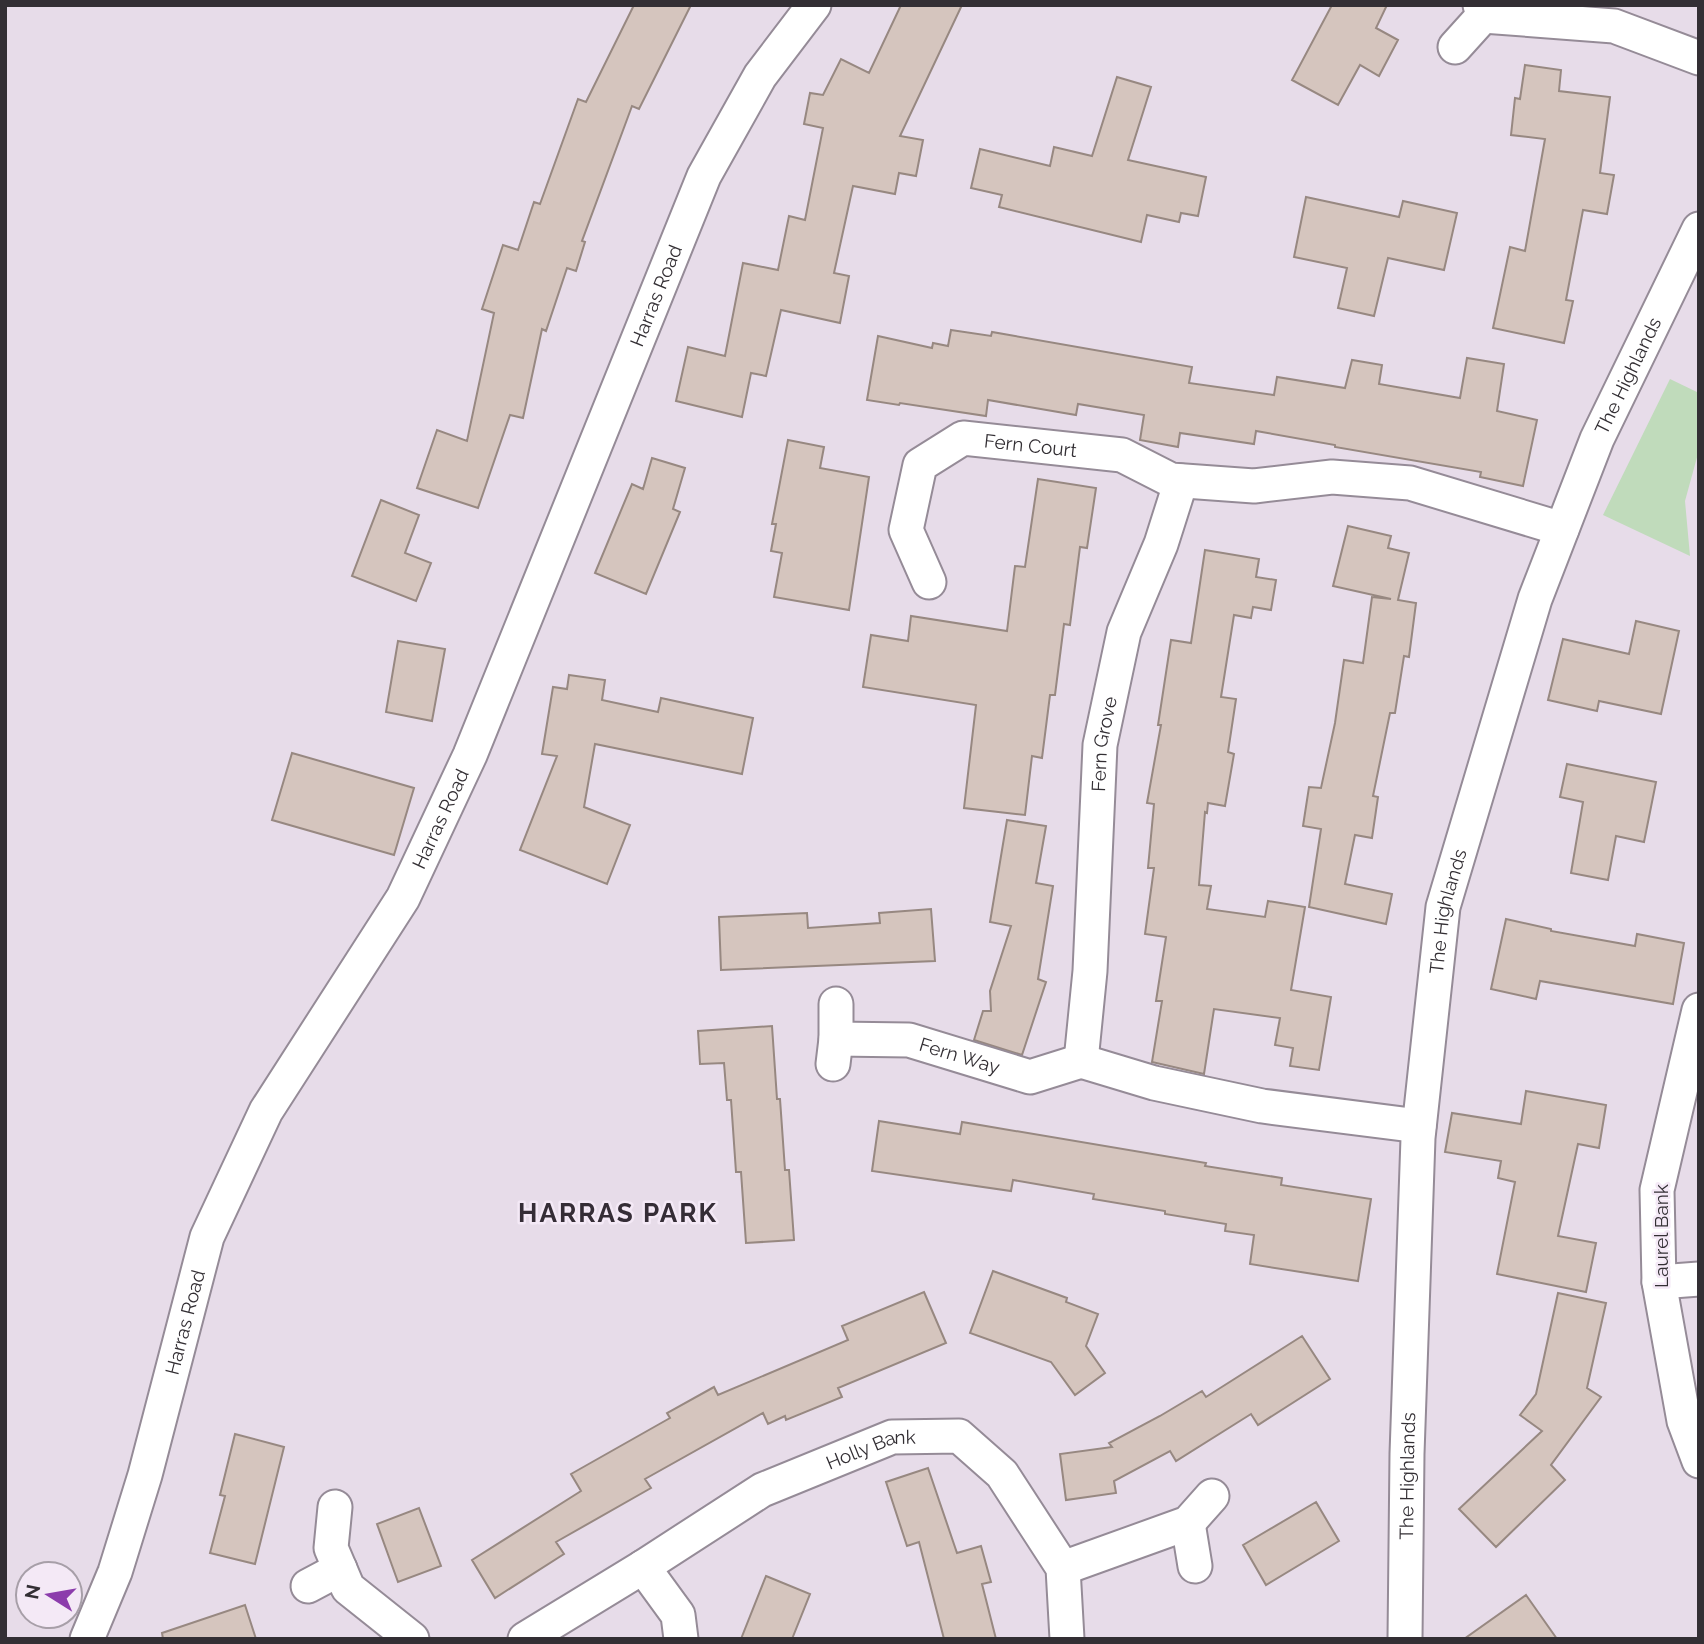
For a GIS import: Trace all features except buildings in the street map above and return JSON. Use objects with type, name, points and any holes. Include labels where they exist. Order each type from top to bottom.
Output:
[{"type":"street","name":"Harras Road","points":[[87,1639],[115,1572],[145,1475],[208,1237],[266,1111],[403,898],[470,755],[704,176],[760,76],[814,5]]},
{"type":"street","points":[[1455,47],[1481,11],[1614,26],[1699,58]]},
{"type":"street","name":"The Highlands","points":[[1405,1639],[1407,1454],[1419,1126],[1443,907],[1535,600],[1597,439],[1699,229]]},
{"type":"street","name":"Fern Court","points":[[929,582],[906,530],[920,465],[963,438],[1122,455],[1171,480],[1181,481]]},
{"type":"street","points":[[1181,481],[1254,486],[1332,477],[1410,483],[1562,529]]},
{"type":"street","name":"Fern Grove","points":[[1081,1061],[1095,888],[1100,745],[1124,632],[1161,544],[1181,481]]},
{"type":"street","name":"Fern Way","points":[[836,1004],[835,1052],[909,1040],[1030,1077],[1081,1061]]},
{"type":"street","name":"Laurel Bank","points":[[1699,1010],[1657,1190],[1659,1282],[1684,1420],[1699,1461]]},
{"type":"street","points":[[1081,1061],[1154,1083],[1262,1106],[1419,1126]]},
{"type":"street","points":[[1659,1282],[1699,1279]]},
{"type":"street","name":"Holly Bank","points":[[525,1639],[762,1490],[892,1437],[959,1436],[1002,1474],[1063,1568],[1067,1639]]},
{"type":"street","points":[[1063,1568],[1188,1523],[1212,1496]]},
{"type":"street","points":[[335,1507],[331,1548],[348,1588],[412,1639]]},
{"type":"street","points":[[1188,1523],[1195,1566]]},
{"type":"street","points":[[643,1567],[678,1615],[681,1639]]},
{"type":"street","points":[[308,1586],[340,1569]]},
{"type":"green space","points":[[1670,379],[1699,393],[1699,450],[1685,501],[1690,556],[1603,515]]},
{"type":"district","name":"HARRAS PARK","points":[[618,1213]]}]
